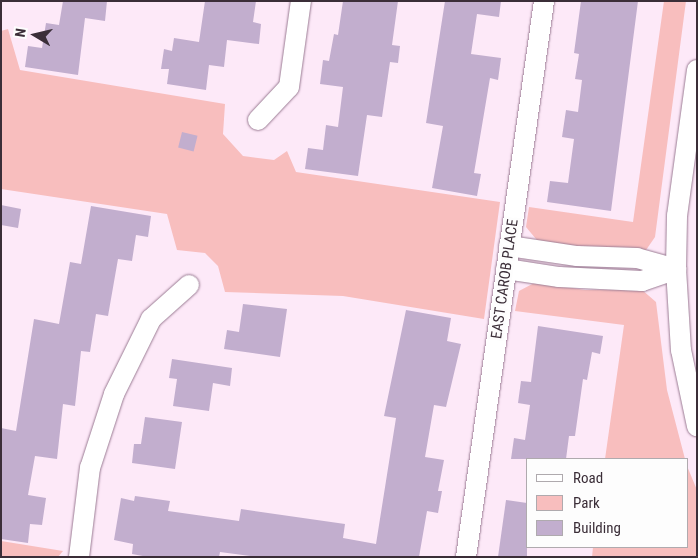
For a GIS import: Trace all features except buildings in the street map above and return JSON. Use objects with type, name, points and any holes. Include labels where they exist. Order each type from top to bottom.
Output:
[{"type":"street","points":[[258,120],[289,87],[301,1]]},
{"type":"street","name":"EAST CAROB PLACE","points":[[466,557],[544,1]]},
{"type":"street","points":[[697,70],[678,208],[676,269],[681,350],[697,426]]},
{"type":"street","points":[[509,246],[576,256],[637,258],[676,269]]},
{"type":"street","points":[[506,269],[559,277],[632,281],[676,269]]},
{"type":"street","points":[[79,557],[90,468],[114,394],[151,319],[190,285]]},
{"type":"green space","points":[[664,1],[686,1],[655,237],[644,253],[541,245],[526,227],[529,207],[633,222]]},
{"type":"green space","points":[[8,29],[20,70],[225,104],[223,134],[243,156],[274,160],[287,151],[296,172],[500,202],[484,319],[343,296],[225,292],[218,266],[205,253],[177,250],[167,214],[1,189],[1,31]]},
{"type":"green space","points":[[536,282],[585,290],[641,289],[656,302],[667,390],[685,458],[605,458],[624,325],[515,311],[519,291]]},
{"type":"green space","points":[[688,468],[697,490],[697,557],[592,557],[593,548],[688,548]]},
{"type":"green space","points":[[1,541],[63,551],[58,557],[1,557]]}]
